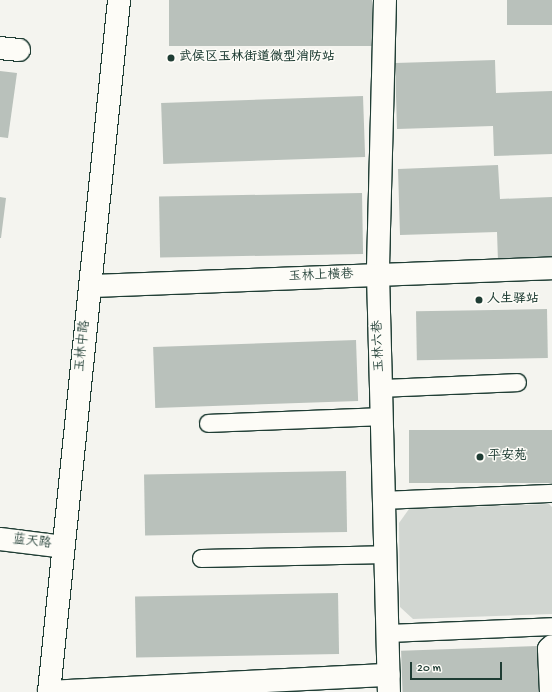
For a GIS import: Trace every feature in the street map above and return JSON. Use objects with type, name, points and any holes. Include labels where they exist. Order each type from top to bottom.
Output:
[{"type":"street","name":"玉林中路","points":[[49,692],[120,0]]},
{"type":"street","name":"玉林六巷","points":[[385,0],[378,274],[389,683]]},
{"type":"street","name":"玉林上横巷","points":[[90,286],[552,268]]},
{"type":"street","name":"蓝天路","points":[[0,539],[64,547]]},
{"type":"street","points":[[551,692],[549,649],[552,646]]},
{"type":"street","points":[[49,692],[389,683]]},
{"type":"lane","points":[[381,388],[517,382]]},
{"type":"lane","points":[[208,423],[382,416]]},
{"type":"lane","points":[[384,500],[552,493]]},
{"type":"lane","points":[[201,558],[386,554]]},
{"type":"lane","points":[[388,633],[552,626]]},
{"type":"shaded area","points":[[549,504],[552,507],[552,614],[413,619],[400,607],[399,523],[409,509]]},
{"type":"building","points":[[169,0],[372,0],[372,46],[169,46]]},
{"type":"building","points":[[507,0],[552,0],[552,25],[507,25]]},
{"type":"building","points":[[495,60],[496,93],[552,91],[552,154],[494,156],[493,126],[397,129],[395,63]]},
{"type":"building","points":[[0,71],[17,73],[8,138],[0,137]]},
{"type":"building","points":[[363,96],[365,157],[163,164],[161,103]]},
{"type":"building","points":[[498,165],[500,199],[552,197],[552,260],[498,261],[497,232],[400,235],[398,169]]},
{"type":"building","points":[[362,193],[363,254],[160,258],[159,197]]},
{"type":"building","points":[[0,197],[6,198],[1,238],[0,238]]},
{"type":"building","points":[[547,309],[548,358],[417,360],[416,311]]},
{"type":"building","points":[[356,340],[358,401],[155,408],[153,347]]},
{"type":"building","name":"平安苑","points":[[409,430],[552,430],[552,483],[409,483]]},
{"type":"building","points":[[346,471],[347,532],[145,536],[144,475]]},
{"type":"building","points":[[338,593],[339,654],[136,658],[135,597]]},
{"type":"building","points":[[538,646],[540,692],[403,692],[401,651]]},
{"type":"place","name":"武侯区玉林街道微型消防站","points":[[171,58]]},
{"type":"place","name":"人生驿站","points":[[479,300]]},
{"type":"place","name":"平安苑","points":[[480,457]]}]
